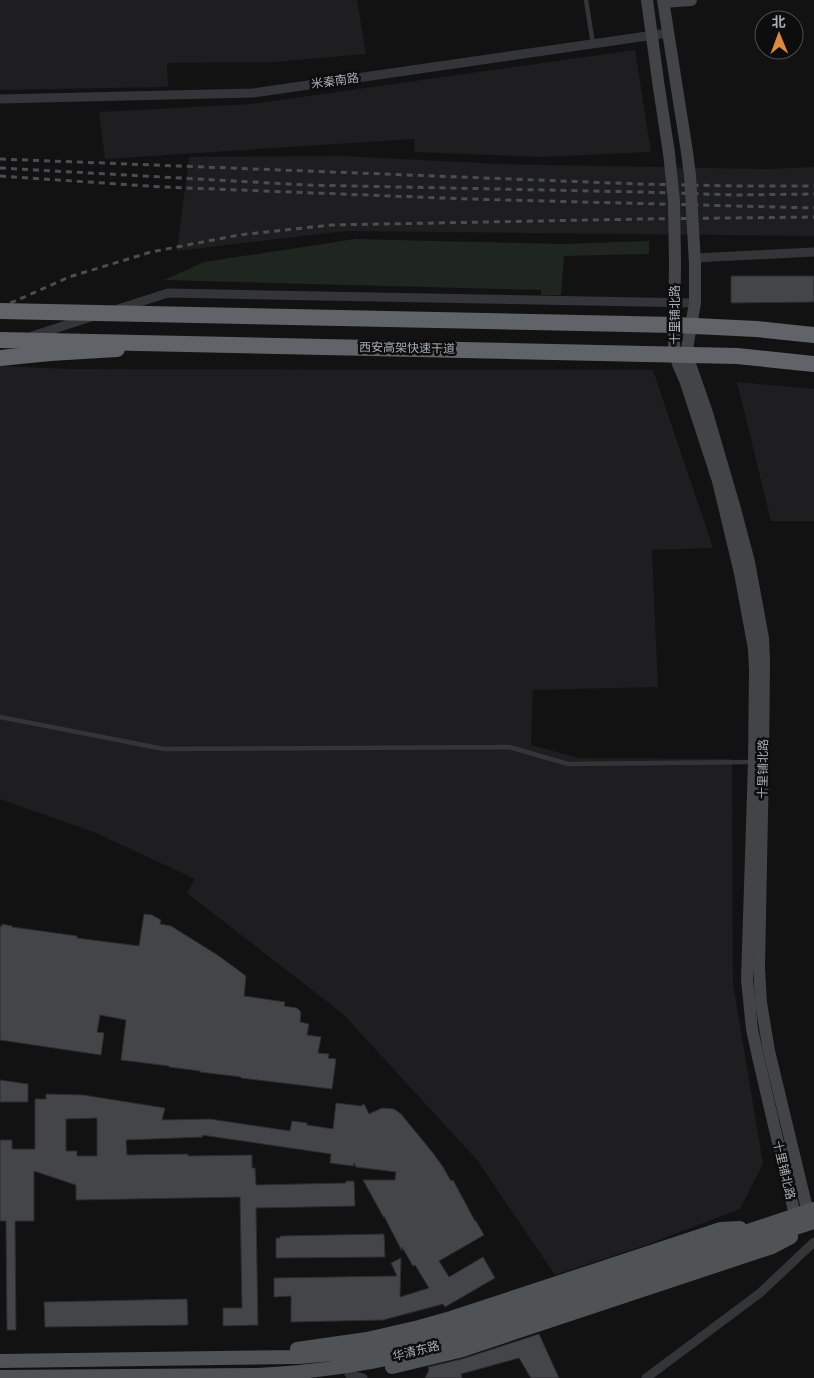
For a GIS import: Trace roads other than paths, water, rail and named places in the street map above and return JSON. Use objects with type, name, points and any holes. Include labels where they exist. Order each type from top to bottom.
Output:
[{"type":"highway","points":[[0,311],[674,325],[756,329],[814,335]]},
{"type":"highway","name":"西安高架快速干道","points":[[0,340],[718,355],[768,358],[814,364]]},
{"type":"highway","points":[[0,358],[50,353],[202,344]]},
{"type":"main road","name":"华清东路","points":[[0,1360],[236,1359],[325,1356],[356,1352],[441,1332],[756,1228],[810,1217]]},
{"type":"main road","name":"华清东路","points":[[0,1377],[254,1376],[297,1373],[367,1363],[430,1348],[810,1217]]},
{"type":"main road","points":[[318,1378],[410,1363],[459,1351],[772,1247],[784,1241],[810,1217]]},
{"type":"main road","points":[[200,1375],[228,1378]]},
{"type":"street","name":"十里铺北路","points":[[647,0],[674,201],[674,348],[718,481],[740,573],[756,670],[759,762],[759,967],[761,1003],[770,1051],[810,1217]]},
{"type":"street","points":[[664,1],[691,0]]},
{"type":"street","name":"十里铺北路","points":[[664,1],[690,176],[695,261],[695,304],[688,349],[690,364],[707,413],[749,562],[762,631],[764,661],[759,762]]},
{"type":"street","name":"米秦南路","points":[[0,99],[253,93],[668,33]]},
{"type":"street","points":[[695,261],[814,252]]},
{"type":"street","points":[[0,347],[168,293],[695,304]]},
{"type":"street","points":[[646,1378],[760,1293],[814,1242]]},
{"type":"street","points":[[349,1374],[363,1378]]},
{"type":"lane","points":[[586,0],[593,44]]},
{"type":"lane","points":[[0,718],[164,749],[509,747],[568,764],[759,762]]},
{"type":"railway","points":[[0,159],[639,184],[814,186]]},
{"type":"railway","points":[[0,168],[306,185],[737,195],[814,194]]},
{"type":"railway","points":[[0,176],[162,187],[468,199],[814,208]]},
{"type":"railway","points":[[0,307],[69,277],[151,252],[239,235],[331,225],[814,217]]}]
